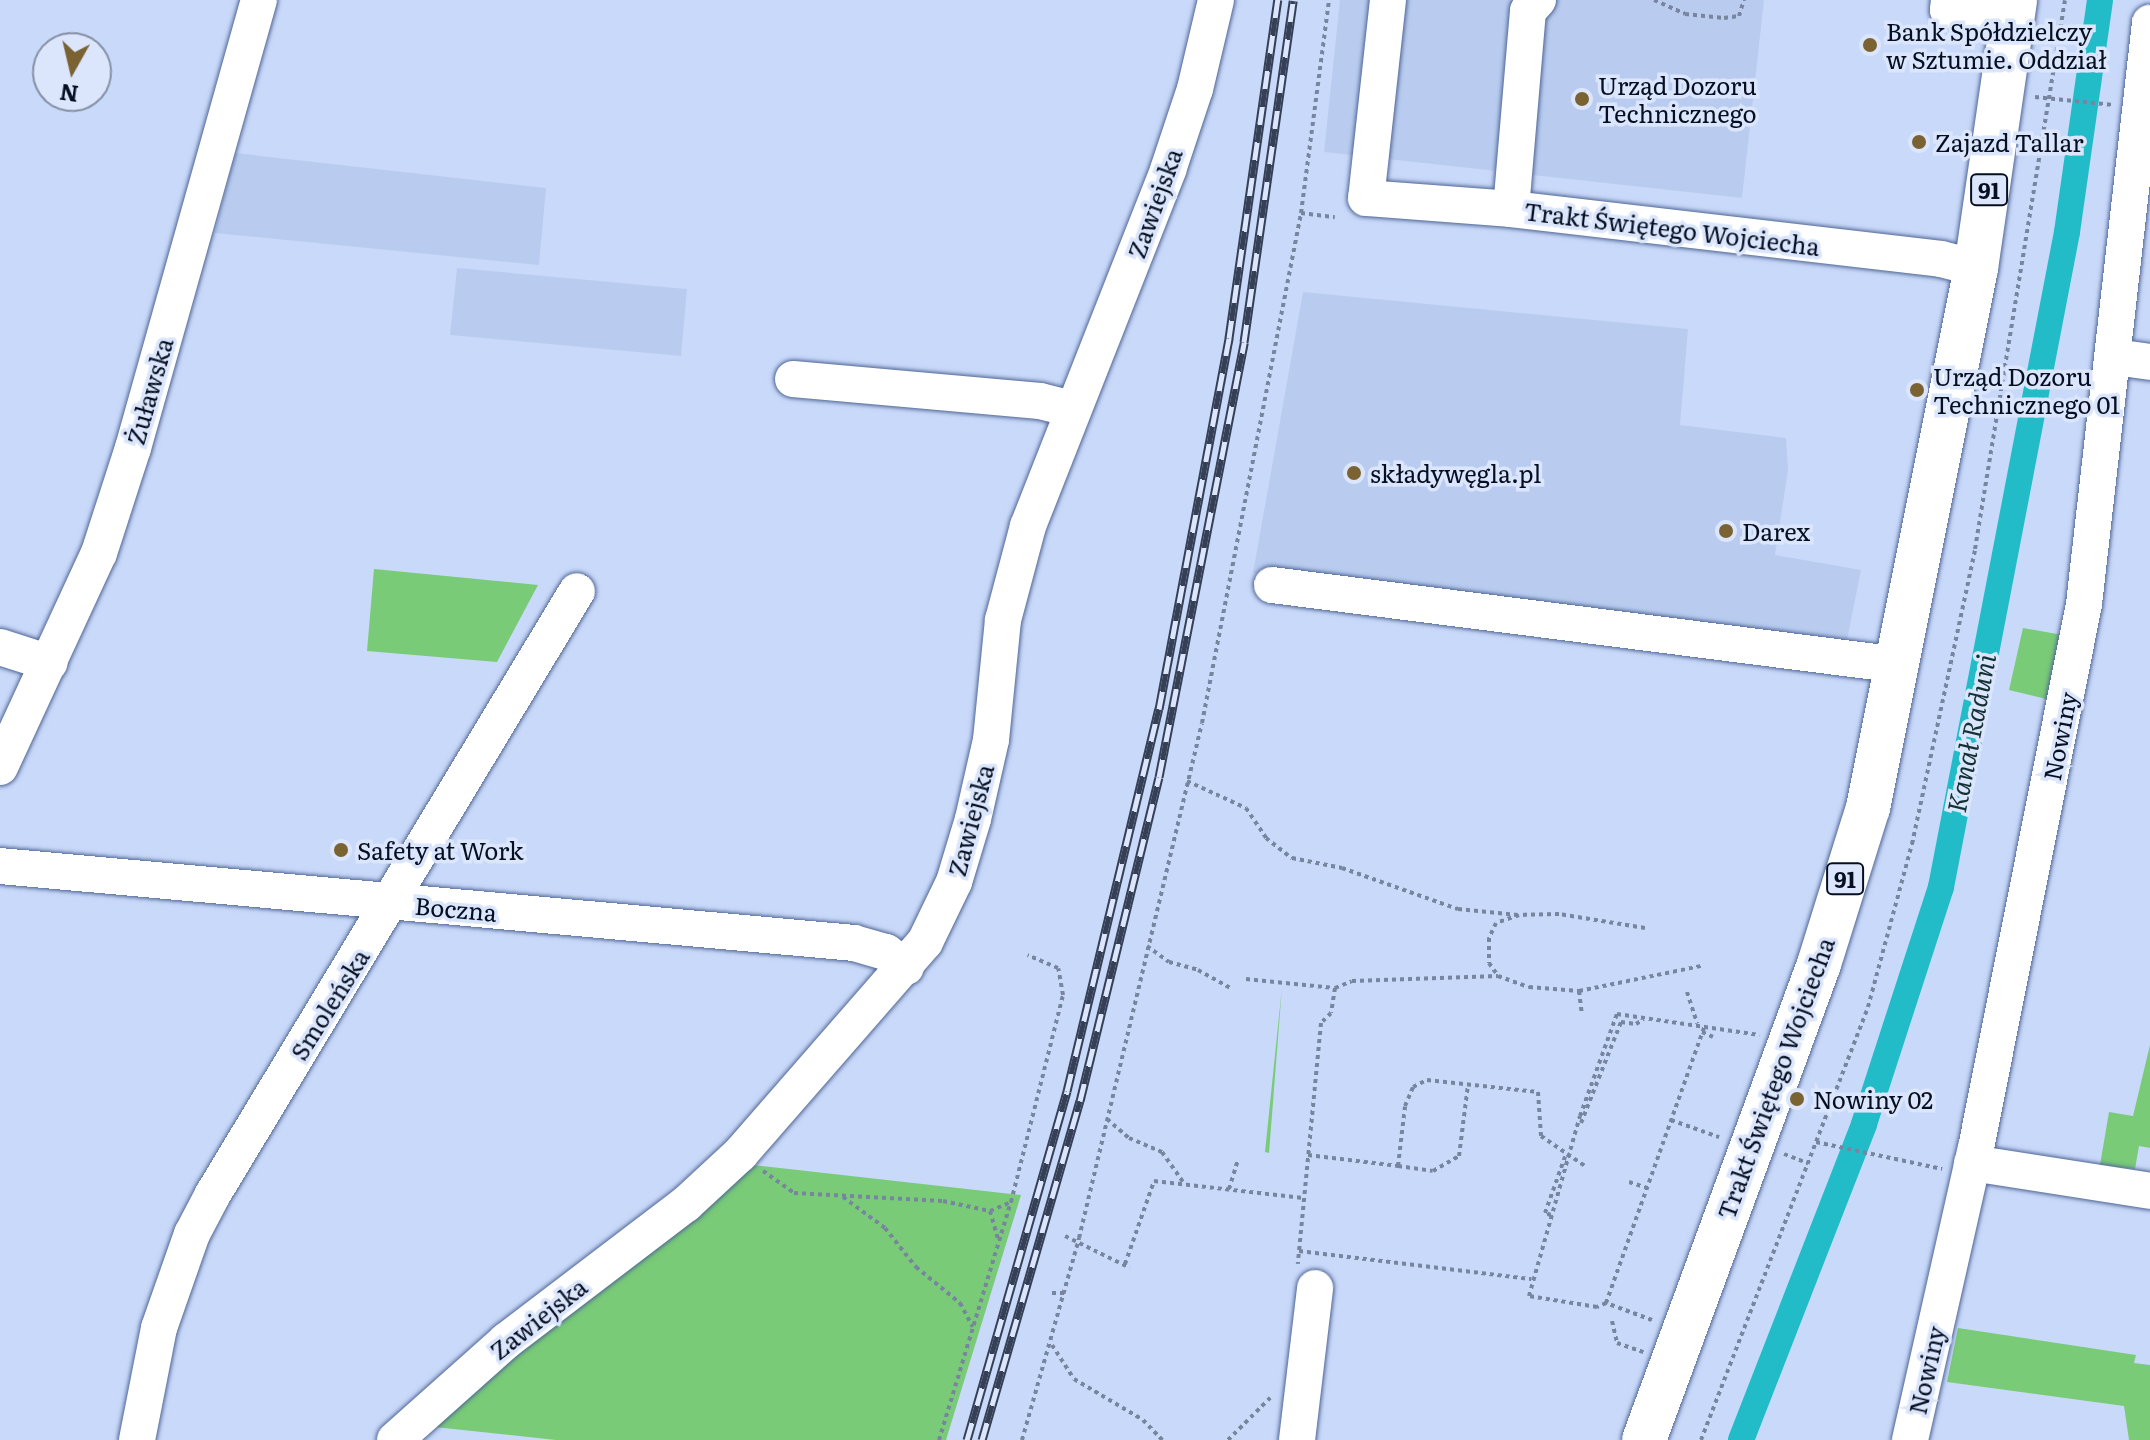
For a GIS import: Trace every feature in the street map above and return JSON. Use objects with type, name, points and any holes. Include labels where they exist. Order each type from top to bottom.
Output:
[{"type":"main road","name":"Trakt Świętego Wojciecha","points":[[1644,1440],[1819,964],[1868,808],[1976,268],[2014,9]]},
{"type":"street","name":"Żuławska","points":[[0,767],[99,553],[133,448],[259,0]]},
{"type":"street","name":"Zawiejska","points":[[395,1440],[506,1341],[686,1204],[740,1154],[906,967],[936,923],[963,856],[991,740],[1003,620],[1013,574],[1044,475],[1168,170],[1195,89],[1216,0]]},
{"type":"street","name":"Trakt Świętego Wojciecha","points":[[1388,0],[1366,198],[1511,209],[1941,259],[1976,268]]},
{"type":"street","points":[[1511,209],[1528,11],[1538,0]]},
{"type":"street","points":[[1949,0],[1948,10],[2014,9]]},
{"type":"street","name":"Nowiny","points":[[1910,1440],[1964,1167],[2084,604],[2115,357],[2134,102],[2150,23]]},
{"type":"street","points":[[2115,357],[2150,362]]},
{"type":"street","points":[[793,379],[1040,401],[1072,409]]},
{"type":"street","points":[[1272,585],[1899,665]]},
{"type":"street","name":"Smoleńska","points":[[137,1440],[159,1328],[192,1234],[392,902],[476,750],[577,591]]},
{"type":"street","points":[[0,647],[50,663]]},
{"type":"street","name":"Boczna","points":[[0,866],[854,943],[886,952],[906,967]]},
{"type":"street","points":[[1964,1167],[2150,1191]]},
{"type":"street","points":[[1297,1440],[1305,1369],[1306,1281]]},
{"type":"path","points":[[1022,1440],[1079,1238],[1233,580],[1301,213],[1329,0]]},
{"type":"path","points":[[1654,0],[1685,14],[1724,18],[1739,16],[1744,0]]},
{"type":"path","points":[[2029,98],[2060,96],[2134,102]]},
{"type":"path","points":[[1301,213],[1335,217]]},
{"type":"path","points":[[1187,781],[1246,808],[1266,838],[1292,858],[1342,868],[1458,909],[1519,915],[1559,914],[1645,928]]},
{"type":"path","points":[[1498,976],[1489,963],[1489,938],[1496,923],[1519,915]]},
{"type":"path","points":[[1147,946],[1169,962],[1198,970],[1230,988]]},
{"type":"path","points":[[939,1440],[1011,1202],[1063,995],[1058,968],[1028,955]]},
{"type":"path","points":[[1246,979],[1335,988],[1352,981],[1498,976],[1529,987],[1579,991],[1701,966]]},
{"type":"path","points":[[1253,990],[1254,980]]},
{"type":"path","points":[[1306,1281],[1299,1251],[1303,1198],[1321,1023],[1331,1013],[1335,988]]},
{"type":"path","points":[[1579,991],[1582,1014]]},
{"type":"path","points":[[1687,992],[1697,1023]]},
{"type":"path","points":[[1581,1123],[1617,1014],[1697,1023],[1758,1035]]},
{"type":"path","points":[[1645,1017],[1636,1024],[1621,1022],[1568,1155],[1529,1296],[1535,1300],[1597,1307],[1606,1303],[1646,1318]]},
{"type":"path","points":[[1606,1303],[1705,1025]]},
{"type":"path","points":[[1702,1032],[1713,1037]]},
{"type":"path","points":[[1398,1166],[1405,1106],[1413,1087],[1427,1080],[1538,1092],[1538,1128],[1547,1143],[1585,1166]]},
{"type":"path","points":[[1308,1155],[1433,1171],[1459,1156],[1468,1085]]},
{"type":"path","points":[[1107,1119],[1129,1138],[1162,1152],[1184,1184]]},
{"type":"path","points":[[1671,1120],[1715,1136]]},
{"type":"path","points":[[1816,1142],[1834,1142],[1877,1157],[1964,1167]]},
{"type":"path","points":[[1775,1151],[1808,1163]]},
{"type":"path","points":[[740,1154],[794,1193],[952,1204],[990,1211],[1011,1202]]},
{"type":"path","points":[[1229,1189],[1231,1170],[1238,1160]]},
{"type":"path","points":[[1125,1264],[1154,1181],[1303,1198]]},
{"type":"path","points":[[1629,1182],[1647,1188]]},
{"type":"path","points":[[841,1195],[885,1228],[916,1267],[960,1303],[974,1330]]},
{"type":"path","points":[[977,1213],[979,1207]]},
{"type":"path","points":[[990,1211],[998,1240]]},
{"type":"path","points":[[1142,1214],[1152,1215]]},
{"type":"path","points":[[1065,1236],[1079,1238],[1130,1268]]},
{"type":"path","points":[[1299,1251],[1532,1279]]},
{"type":"path","points":[[1052,1293],[1064,1293]]},
{"type":"path","points":[[1612,1321],[1617,1343],[1643,1352]]},
{"type":"path","points":[[1051,1343],[1074,1379],[1143,1420],[1162,1440]]},
{"type":"path","points":[[1228,1440],[1246,1417],[1305,1369]]},
{"type":"shaded area","points":[[1340,0],[1764,0],[1742,198],[1324,152]]},
{"type":"shaded area","points":[[235,153],[546,188],[539,265],[215,233]]},
{"type":"shaded area","points":[[457,268],[687,289],[681,356],[450,335]]},
{"type":"shaded area","points":[[1303,292],[1688,329],[1680,425],[1786,438],[1788,470],[1775,555],[1861,570],[1846,645],[1253,573]]},
{"type":"green space","points":[[374,569],[538,585],[497,662],[367,651]]},
{"type":"green space","points":[[2023,628],[2068,636],[2054,701],[2009,690]]},
{"type":"green space","points":[[1282,987],[1269,1153],[1265,1152]]},
{"type":"green space","points":[[2150,1045],[2150,1148],[2139,1146],[2135,1169],[2100,1165],[2109,1112],[2133,1116]]},
{"type":"green space","points":[[743,1164],[1021,1195],[946,1440],[556,1440],[425,1426]]},
{"type":"green space","points":[[1958,1328],[2136,1355],[2134,1363],[2150,1365],[2150,1440],[2129,1440],[2124,1406],[1947,1382]]},
{"type":"waterway","name":"Kanał Raduni","points":[[1741,1440],[1864,1124],[1941,887],[2067,232],[2100,0]]},
{"type":"railway","points":[[967,1440],[1067,1091],[1159,709],[1229,338],[1278,0]]},
{"type":"railway","points":[[982,1440],[1080,1101],[1159,777],[1244,342],[1293,0]]},
{"type":"place","name":"Bank Spółdzielczy w Sztumie. Oddział","points":[[1870,45]]},
{"type":"place","name":"Urząd Dozoru Technicznego","points":[[1582,99]]},
{"type":"place","name":"Zajazd Tallar","points":[[1919,142]]},
{"type":"place","name":"Urząd Dozoru Technicznego 01","points":[[1917,390]]},
{"type":"place","name":"składywęgla.pl","points":[[1354,473]]},
{"type":"place","name":"Darex","points":[[1726,531]]},
{"type":"place","name":"Safety at Work","points":[[341,850]]},
{"type":"place","name":"Nowiny 02","points":[[1797,1099]]}]
